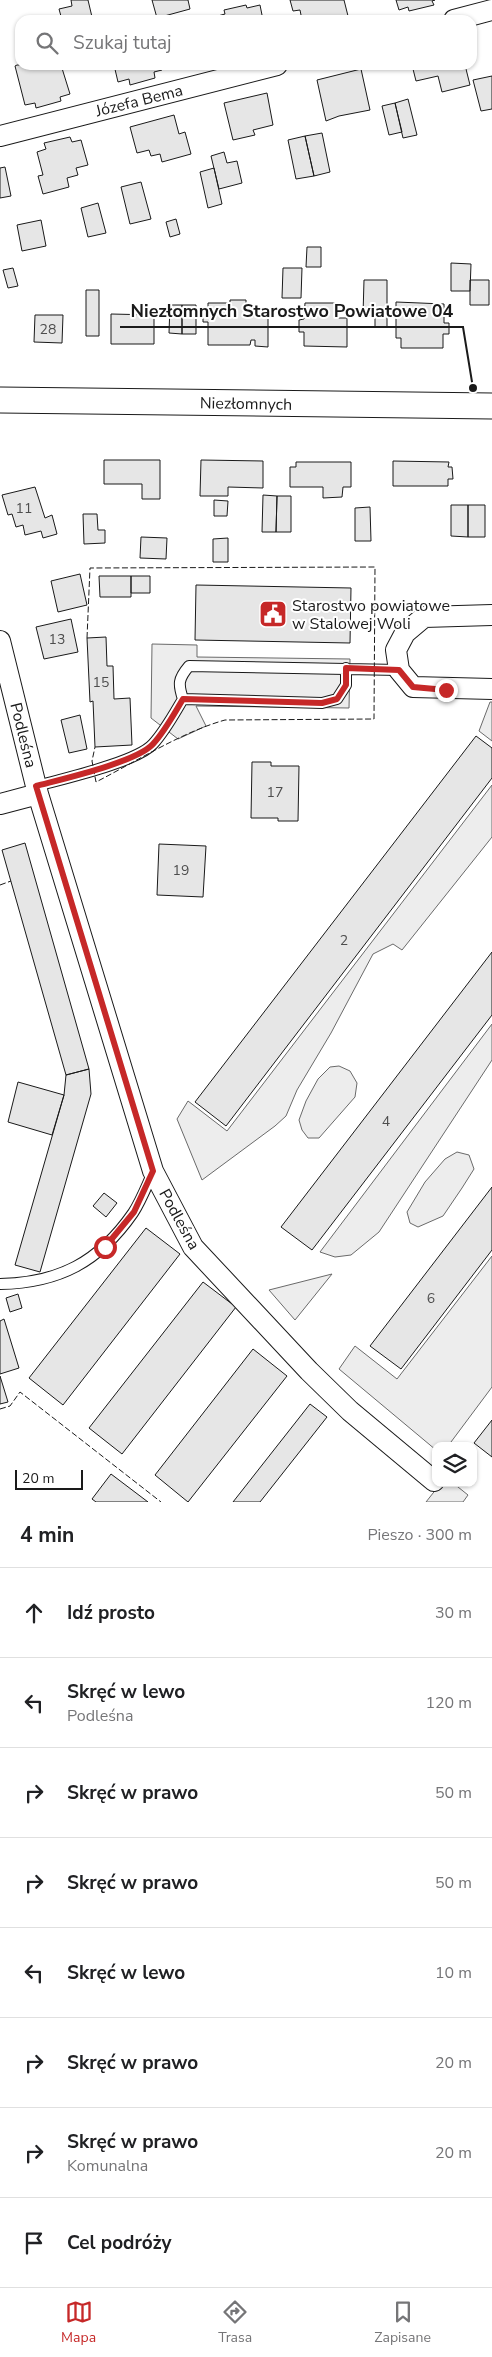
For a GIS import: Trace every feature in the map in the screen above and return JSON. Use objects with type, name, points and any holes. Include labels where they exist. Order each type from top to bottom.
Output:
[{"type":"street","points":[[473,15],[492,10]]},
{"type":"street","name":"Józefa Bema","points":[[0,136],[258,70]]},
{"type":"street","name":"Niezłomnych","points":[[0,400],[492,406]]},
{"type":"street","points":[[492,615],[424,617],[404,633],[396,650],[399,670],[413,687],[492,689]]},
{"type":"street","name":"Podleśna","points":[[0,641],[37,790],[153,1171],[193,1247],[248,1308],[350,1410],[432,1479]]},
{"type":"street","points":[[0,804],[37,790]]},
{"type":"lane","points":[[183,699],[178,686],[182,673],[189,666],[399,670]]},
{"type":"lane","points":[[183,699],[322,703],[337,699],[346,685],[346,668]]},
{"type":"lane","points":[[37,790],[126,759],[152,746],[183,699]]},
{"type":"lane","points":[[0,1284],[28,1283],[64,1274],[105,1247],[134,1212],[153,1171]]},
{"type":"shaded area","points":[[152,644],[197,645],[197,657],[350,659],[349,708],[196,706],[206,726],[178,739],[151,718]]},
{"type":"shaded area","points":[[490,702],[492,702],[492,741],[479,731]]},
{"type":"shaded area","points":[[492,785],[492,837],[402,950],[393,944],[373,954],[331,1033],[297,1090],[286,1116],[202,1180],[177,1119],[188,1101],[227,1131]]},
{"type":"shaded area","points":[[492,1024],[492,1060],[379,1232],[351,1255],[335,1257],[320,1252]]},
{"type":"shaded area","points":[[339,1066],[350,1071],[357,1083],[355,1097],[319,1138],[308,1138],[302,1130],[299,1120],[306,1101],[318,1079],[330,1067]]},
{"type":"shaded area","points":[[457,1152],[469,1155],[474,1169],[462,1188],[443,1216],[418,1227],[410,1223],[407,1212],[425,1182],[445,1159]]},
{"type":"shaded area","points":[[492,1256],[492,1387],[451,1442],[432,1442],[432,1447],[339,1369],[355,1346],[397,1379]]},
{"type":"shaded area","points":[[332,1274],[295,1320],[269,1290]]},
{"type":"shaded area","points":[[438,1487],[458,1487],[468,1495],[463,1502],[426,1502]]},
{"type":"building","points":[[71,0],[88,0],[92,15],[61,15],[59,9],[72,6]]},
{"type":"building","points":[[152,0],[188,0],[190,9],[168,15],[156,15]]},
{"type":"building","points":[[290,0],[344,0],[348,15],[301,15],[300,10],[293,11]]},
{"type":"building","points":[[396,0],[435,0],[432,1],[434,5],[409,11],[408,7],[399,10]]},
{"type":"building","points":[[246,5],[247,8],[260,5],[262,15],[221,15],[225,14],[224,10]]},
{"type":"building","points":[[16,70],[63,70],[70,94],[60,97],[61,101],[36,108],[35,103],[25,105]]},
{"type":"building","points":[[115,70],[162,70],[154,72],[155,78],[130,85],[129,79],[118,82]]},
{"type":"building","points":[[361,70],[370,110],[339,116],[326,121],[317,80]]},
{"type":"building","points":[[413,70],[466,70],[470,85],[442,92],[438,76],[416,81]]},
{"type":"building","points":[[492,76],[492,109],[481,111],[473,80]]},
{"type":"building","points":[[267,93],[273,125],[253,130],[255,135],[233,140],[224,103]]},
{"type":"building","points":[[408,99],[417,135],[403,138],[395,103]]},
{"type":"building","points":[[395,103],[402,132],[389,135],[382,106]]},
{"type":"building","points":[[174,115],[179,134],[185,132],[191,154],[162,162],[160,154],[151,156],[149,150],[137,153],[130,127]]},
{"type":"building","points":[[322,133],[330,172],[314,176],[305,136]]},
{"type":"building","points":[[305,136],[314,176],[296,179],[288,140]]},
{"type":"building","points":[[70,137],[72,142],[81,140],[88,165],[76,168],[78,175],[67,178],[69,187],[43,194],[38,176],[43,175],[37,152],[46,149],[44,143]]},
{"type":"building","points":[[224,152],[227,163],[237,161],[242,183],[219,189],[211,156]]},
{"type":"building","points":[[5,167],[11,196],[0,198],[0,168]]},
{"type":"building","points":[[214,168],[222,204],[208,208],[200,172]]},
{"type":"building","points":[[141,182],[151,219],[130,224],[121,187]]},
{"type":"building","points":[[98,203],[106,233],[88,237],[81,208]]},
{"type":"building","points":[[176,219],[180,234],[170,237],[166,222]]},
{"type":"building","points":[[41,220],[46,246],[22,251],[17,225]]},
{"type":"building","points":[[307,247],[321,247],[321,267],[306,267]]},
{"type":"building","points":[[451,263],[471,264],[470,291],[451,291]]},
{"type":"building","points":[[13,268],[18,286],[8,288],[3,270]]},
{"type":"building","points":[[283,268],[302,268],[301,298],[282,298]]},
{"type":"building","points":[[364,280],[387,280],[387,327],[375,327],[375,315],[363,315]]},
{"type":"building","points":[[470,280],[489,280],[489,305],[470,305]]},
{"type":"building","points":[[86,290],[99,290],[99,336],[86,336]]},
{"type":"building","points":[[230,300],[246,300],[246,306],[253,306],[253,316],[268,316],[268,347],[255,346],[255,340],[251,340],[250,345],[208,345],[208,322],[203,322],[203,308],[208,308],[208,303],[230,303]]},
{"type":"building","points":[[396,302],[444,304],[444,323],[449,323],[449,334],[443,334],[443,348],[401,348],[401,338],[396,338]]},
{"type":"building","points":[[305,303],[339,303],[338,318],[347,318],[347,347],[304,346],[304,332],[299,332],[299,320],[304,319]]},
{"type":"building","points":[[170,305],[182,305],[182,334],[169,333]]},
{"type":"building","points":[[182,305],[196,305],[196,334],[182,334]]},
{"type":"building","points":[[111,314],[154,315],[154,344],[111,344]]},
{"type":"building","points":[[35,315],[63,315],[62,343],[34,342]]},
{"type":"building","points":[[104,460],[160,460],[160,499],[142,499],[142,484],[104,484]]},
{"type":"building","points":[[201,460],[263,461],[263,488],[228,487],[228,496],[200,496]]},
{"type":"building","points":[[393,461],[449,462],[448,467],[452,467],[453,479],[448,479],[448,486],[393,486]]},
{"type":"building","points":[[296,462],[351,462],[351,487],[343,487],[342,497],[323,498],[323,487],[290,487],[290,467],[296,467]]},
{"type":"building","points":[[35,487],[45,518],[52,515],[57,534],[43,538],[41,531],[25,535],[23,525],[16,527],[12,514],[8,515],[2,495]]},
{"type":"building","points":[[263,495],[277,496],[276,532],[262,532]]},
{"type":"building","points":[[277,496],[291,496],[291,532],[276,532]]},
{"type":"building","points":[[214,500],[228,501],[227,516],[214,516]]},
{"type":"building","points":[[451,505],[468,505],[468,537],[451,536]]},
{"type":"building","points":[[468,505],[485,505],[485,537],[468,537]]},
{"type":"building","points":[[370,507],[371,541],[355,541],[355,508]]},
{"type":"building","points":[[83,514],[97,514],[98,530],[105,530],[105,543],[84,544]]},
{"type":"building","points":[[141,537],[167,538],[166,559],[140,558]]},
{"type":"building","points":[[228,538],[228,562],[213,562],[213,539]]},
{"type":"building","points":[[80,574],[87,605],[58,612],[51,581]]},
{"type":"building","points":[[99,576],[131,576],[131,597],[100,597]]},
{"type":"building","points":[[131,576],[150,576],[150,593],[131,593]]},
{"type":"building","name":"Starostwo powiatowe w Stalowej Woli","points":[[196,585],[351,588],[350,643],[195,640]]},
{"type":"building","points":[[71,619],[78,652],[44,659],[36,627]]},
{"type":"building","points":[[106,637],[107,666],[113,666],[114,699],[130,698],[132,745],[95,747],[93,701],[90,702],[87,638]]},
{"type":"building","points":[[80,715],[87,749],[69,753],[61,720]]},
{"type":"building","points":[[476,736],[492,748],[492,778],[226,1126],[195,1102]]},
{"type":"building","points":[[252,762],[271,762],[271,766],[299,766],[298,821],[278,821],[278,818],[251,818]]},
{"type":"building","points":[[25,843],[89,1069],[66,1075],[2,850]]},
{"type":"building","points":[[159,844],[206,846],[203,897],[157,895]]},
{"type":"building","points":[[492,952],[492,1015],[312,1250],[281,1227]]},
{"type":"building","points":[[89,1069],[91,1094],[40,1272],[15,1265],[64,1095],[66,1075]]},
{"type":"building","points":[[18,1082],[64,1095],[52,1135],[8,1122]]},
{"type":"building","points":[[492,1187],[492,1250],[401,1369],[370,1346]]},
{"type":"building","points":[[104,1193],[117,1203],[106,1217],[93,1206]]},
{"type":"building","points":[[146,1228],[180,1254],[63,1405],[29,1378]]},
{"type":"building","points":[[203,1282],[236,1307],[122,1454],[89,1428]]},
{"type":"building","points":[[18,1294],[22,1308],[10,1312],[6,1298]]},
{"type":"building","points":[[4,1319],[19,1368],[0,1374],[0,1321]]},
{"type":"building","points":[[253,1349],[287,1376],[188,1502],[155,1475]]},
{"type":"building","points":[[0,1376],[8,1402],[0,1404]]},
{"type":"building","points":[[310,1404],[327,1417],[260,1502],[233,1502]]},
{"type":"building","points":[[492,1420],[492,1457],[475,1442]]},
{"type":"building","points":[[111,1474],[148,1502],[96,1502],[92,1499]]},
{"type":"fence","points":[[87,638],[90,568],[375,567],[374,719],[225,720],[176,739],[96,782],[92,761],[95,747]]},
{"type":"fence","points":[[0,885],[11,881]]},
{"type":"fence","points":[[0,1409],[10,1406],[20,1392],[161,1502]]},
{"type":"place","name":"Niezłomnych Starostwo Powiatowe 04","points":[[473,388]]},
{"type":"place","name":"Starostwo powiatowe w Stalowej Woli","points":[[273,614]]},
{"type":"route","points":[[105,1247],[134,1212],[153,1171],[36,786],[93,771],[126,759],[152,746],[183,699],[322,703],[337,699],[346,685],[346,668],[399,670],[413,687],[446,690]]}]
